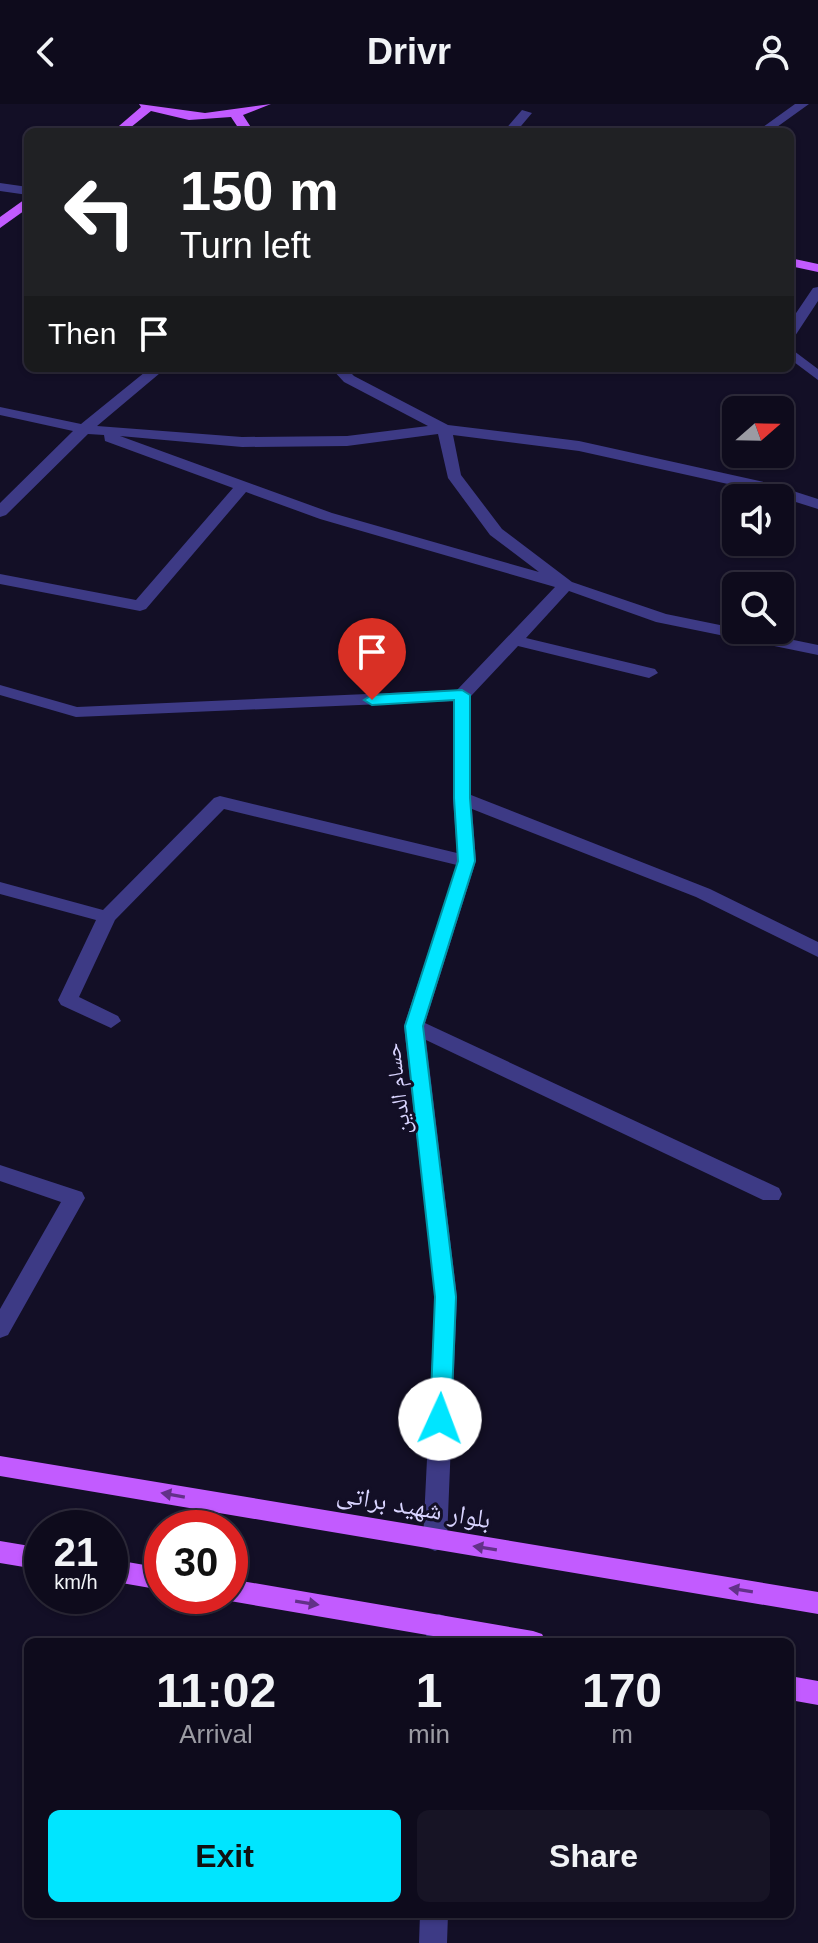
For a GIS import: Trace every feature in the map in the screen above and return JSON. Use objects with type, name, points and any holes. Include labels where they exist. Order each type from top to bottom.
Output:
[{"type":"main road","points":[[122,128],[147,105],[185,115],[236,113],[265,104]]},
{"type":"main road","points":[[236,113],[243,128]]},
{"type":"main road","points":[[0,224],[24,204]]},
{"type":"main road","points":[[794,263],[818,268]]},
{"type":"main road","name":"بلوار شهید براتی","points":[[0,1466],[818,1603]]},
{"type":"main road","points":[[0,1552],[24,1556]]},
{"type":"main road","points":[[248,1594],[439,1634],[486,1638]]},
{"type":"main road","points":[[794,1689],[818,1693]]},
{"type":"street","points":[[768,128],[803,104]]},
{"type":"street","points":[[513,128],[526,113]]},
{"type":"street","points":[[0,187],[24,190]]},
{"type":"street","points":[[794,327],[818,291]]},
{"type":"street","points":[[794,355],[818,376]]},
{"type":"street","points":[[0,512],[84,429],[154,372]]},
{"type":"street","points":[[342,372],[349,379],[444,429]]},
{"type":"street","points":[[0,411],[84,429],[242,442],[347,441],[444,429],[579,446],[768,488],[814,502],[818,483]]},
{"type":"street","points":[[84,429],[326,516],[566,585],[662,618],[818,650]]},
{"type":"street","points":[[444,429],[453,475],[496,532],[566,585]]},
{"type":"street","points":[[0,579],[140,606],[243,486]]},
{"type":"street","points":[[0,690],[76,712],[462,695],[566,585]]},
{"type":"street","points":[[515,640],[649,673]]},
{"type":"street","name":"حسام الدین","points":[[435,1540],[446,1297],[414,1026],[467,861],[462,798],[462,695]]},
{"type":"street","points":[[462,798],[703,893],[818,950]]},
{"type":"street","points":[[111,1021],[68,1000],[107,917],[220,802],[467,861]]},
{"type":"street","points":[[0,888],[107,917]]},
{"type":"street","points":[[414,1026],[771,1194]]},
{"type":"street","points":[[0,1173],[74,1198],[0,1329]]},
{"type":"street","points":[[433,1943],[434,1918]]},
{"type":"route","points":[[372,700],[462,695],[462,798],[467,861],[414,1026],[446,1297],[440,1419]]}]
